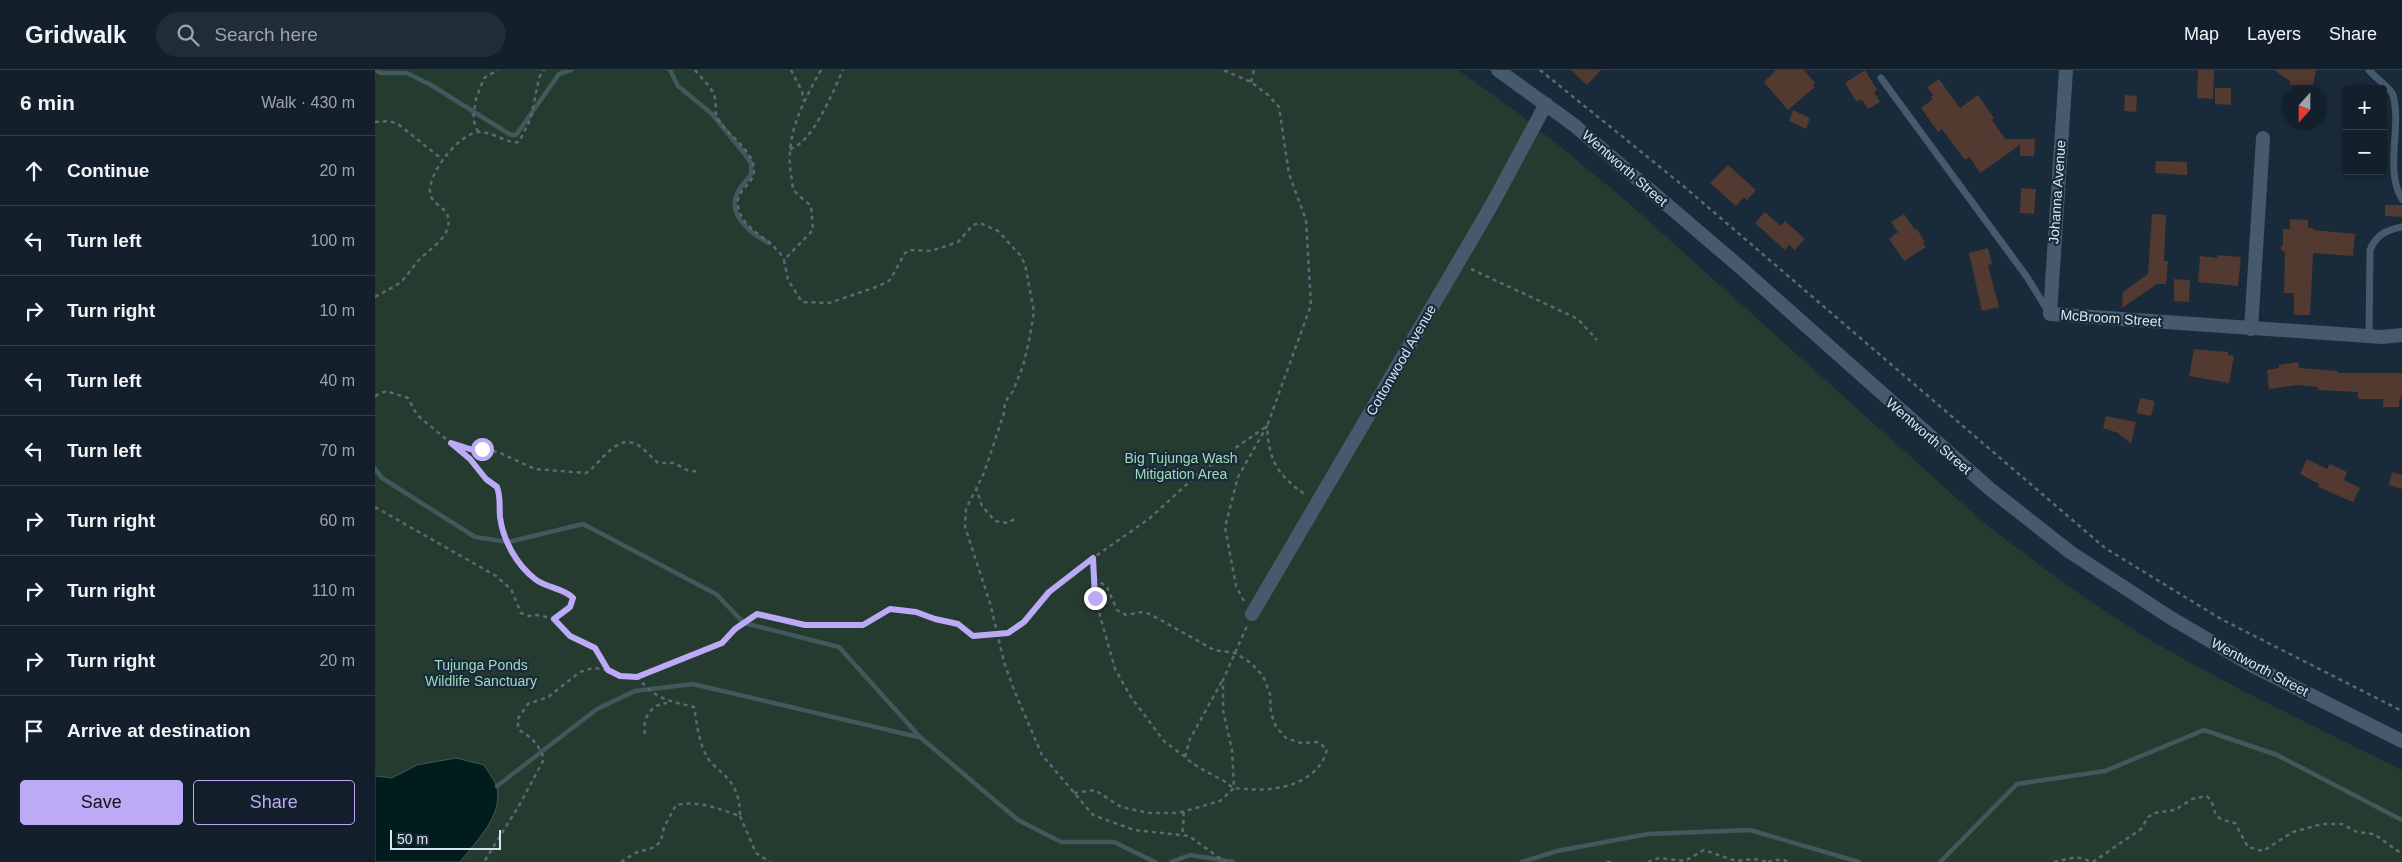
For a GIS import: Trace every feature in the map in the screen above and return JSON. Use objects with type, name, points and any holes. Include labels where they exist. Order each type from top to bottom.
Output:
[{"type":"street","name":"Wentworth Street","points":[[1498,70],[1574,125],[1741,268],[1990,489],[2070,552],[2171,618],[2253,666],[2402,741]]},
{"type":"street","name":"Johanna Avenue","points":[[2050,314],[2066,70]]},
{"type":"street","name":"Cottonwood Avenue","points":[[1252,614],[1458,263],[1546,104]]},
{"type":"street","points":[[2251,329],[2263,138]]},
{"type":"street","name":"McBroom Street","points":[[2050,314],[2251,329],[2369,336],[2402,335]]},
{"type":"lane","points":[[2369,70],[2393,93],[2399,116],[2395,176],[2396,188],[2402,198]]},
{"type":"lane","name":"McBroom Street","points":[[1881,78],[2027,277],[2050,314]]},
{"type":"lane","points":[[2369,336],[2370,250],[2375,239],[2388,230],[2402,227]]},
{"type":"path","points":[[478,132],[473,119],[476,99],[484,78],[498,70]]},
{"type":"path","points":[[375,297],[400,283],[447,232],[449,217],[445,209],[436,203],[429,193],[431,180],[443,161],[455,146],[468,136],[478,132],[519,142],[531,118],[539,78],[544,70]]},
{"type":"path","points":[[695,70],[713,93],[717,118],[754,163],[754,173],[750,183],[739,195],[737,205],[742,217],[750,227],[779,250],[788,280],[803,302],[829,304],[879,286],[890,280],[905,253],[911,250],[931,251],[958,242],[973,225],[980,223],[998,231],[1014,247],[1025,264],[1034,312],[1023,366],[1013,391],[1005,402],[1004,413],[984,473],[966,509],[965,527],[1014,690],[1042,755],[1093,815],[1134,830],[1189,836],[1225,862]]},
{"type":"path","points":[[791,70],[802,91],[803,101]]},
{"type":"path","points":[[783,260],[813,230],[811,206],[794,190],[789,159],[795,120],[803,101],[821,70]]},
{"type":"path","points":[[790,149],[798,146],[815,125],[843,70]]},
{"type":"path","points":[[1185,757],[1191,739],[1223,680],[1252,614],[1236,586],[1225,527],[1238,477],[1267,426],[1311,305],[1306,220],[1289,174],[1279,107],[1268,94],[1251,82],[1223,70]]},
{"type":"path","points":[[1251,82],[1254,70]]},
{"type":"path","points":[[1541,70],[1681,184],[2105,548],[2221,619],[2402,712]]},
{"type":"path","points":[[375,122],[389,121],[398,124],[443,161]]},
{"type":"path","points":[[1458,263],[1578,319],[1597,340]]},
{"type":"path","points":[[375,396],[386,391],[408,398],[417,415],[470,459],[486,479],[497,487],[501,504],[502,526],[513,556],[520,566],[539,582],[569,593],[573,598],[570,607],[554,619]]},
{"type":"path","points":[[1267,426],[1268,446],[1274,464],[1285,480],[1318,502]]},
{"type":"path","points":[[484,862],[520,804],[544,759],[537,744],[530,736],[519,730],[517,720],[528,704],[548,698],[579,672],[593,668],[608,670],[620,676],[637,677],[722,643],[735,629],[757,614],[805,625],[863,625],[890,609],[916,612],[935,619],[958,624],[973,636],[1008,633],[1024,622],[1049,592],[1150,518],[1198,474],[1267,426]]},
{"type":"path","points":[[451,443],[471,450],[482,449],[498,452],[535,469],[586,473],[611,449],[620,443],[629,442],[640,446],[658,464],[674,463],[687,470],[699,472]]},
{"type":"path","points":[[976,486],[982,506],[995,521],[1007,523],[1015,519]]},
{"type":"path","points":[[375,507],[495,576],[511,589],[515,603],[521,613],[529,616],[538,615],[554,619],[570,636],[595,648],[608,670]]},
{"type":"path","points":[[1093,558],[1093,577],[1095,598],[1115,669],[1131,697],[1164,741],[1198,768],[1233,788],[1258,790],[1284,788],[1313,772],[1325,760],[1327,749],[1318,742],[1301,743],[1286,738],[1275,727],[1271,713],[1270,694],[1263,676],[1251,663],[1235,653],[1214,650],[1170,627],[1150,614],[1142,612],[1126,615],[1117,610],[1107,587],[1093,577]]},
{"type":"path","points":[[637,677],[653,694],[669,702],[694,707],[700,738],[709,760],[735,787],[740,800],[740,816],[755,853],[770,862]]},
{"type":"path","points":[[1074,793],[1095,790],[1121,807],[1149,813],[1183,812],[1220,801],[1233,788],[1232,750],[1223,710],[1223,680]]},
{"type":"path","points":[[645,734],[647,714],[658,704],[669,702]]},
{"type":"path","points":[[2054,862],[2076,857],[2093,862],[2141,829],[2147,817],[2155,813],[2175,810],[2191,799],[2207,796],[2212,802],[2215,814],[2219,820],[2235,823],[2248,847],[2263,851],[2293,832],[2322,824],[2342,824],[2357,832],[2374,834],[2402,854]]},
{"type":"path","points":[[621,862],[635,853],[655,848],[661,841],[664,827],[676,805],[686,803],[710,806],[740,816]]},
{"type":"path","points":[[1183,812],[1185,820],[1182,831],[1184,836]]},
{"type":"path","points":[[1648,862],[1659,858],[1685,861],[1704,850],[1736,861],[1754,859],[1768,862],[1781,859],[1787,862]]},
{"type":"green space","name":"Big Tujunga Wash Mitigation Area","points":[[375,70],[1458,70],[1521,115],[1623,198],[1982,521],[2025,554],[2091,601],[2159,645],[2249,694],[2402,770],[2402,862],[375,862]]},
{"type":"shaded area","points":[[456,758],[484,765],[497,788],[496,808],[487,828],[480,837],[460,862],[375,862],[375,776],[392,778],[417,765]]},
{"type":"building","points":[[1571,70],[1601,70],[1587,85]]},
{"type":"building","points":[[1776,70],[1804,70],[1815,83],[1813,85],[1815,87],[1788,110],[1764,82]]},
{"type":"building","points":[[1865,70],[1877,90],[1874,92],[1880,102],[1868,109],[1862,100],[1856,101],[1845,83]]},
{"type":"building","points":[[2198,70],[2214,70],[2213,99],[2197,98]]},
{"type":"building","points":[[2274,70],[2316,70],[2313,85],[2290,85],[2290,81]]},
{"type":"building","points":[[1939,79],[1960,108],[1978,95],[1994,118],[1992,120],[2005,139],[2035,139],[2034,156],[2020,156],[2020,145],[1980,173],[1970,157],[1965,160],[1942,129],[1938,132],[1921,108],[1933,99],[1931,97],[1933,95],[1927,87]]},
{"type":"building","points":[[2215,88],[2231,88],[2231,105],[2215,104]]},
{"type":"building","points":[[2125,95],[2137,96],[2136,112],[2124,111]]},
{"type":"building","points":[[1793,110],[1810,118],[1806,129],[1789,121]]},
{"type":"building","points":[[2156,161],[2187,162],[2187,175],[2155,173]]},
{"type":"building","points":[[1728,165],[1756,190],[1747,200],[1744,197],[1736,206],[1710,183]]},
{"type":"building","points":[[2021,188],[2036,189],[2034,214],[2020,213]]},
{"type":"building","points":[[2385,205],[2402,205],[2402,217],[2385,216]]},
{"type":"building","points":[[1765,212],[1781,226],[1785,221],[1805,239],[1795,250],[1789,245],[1785,250],[1755,223]]},
{"type":"building","points":[[1904,214],[1915,230],[1917,229],[1926,247],[1904,261],[1889,239],[1898,232],[1891,222]]},
{"type":"building","points":[[2152,214],[2166,215],[2164,261],[2168,261],[2166,284],[2157,284],[2122,308],[2123,292],[2148,274]]},
{"type":"building","points":[[2290,219],[2308,220],[2308,228],[2313,228],[2313,230],[2355,234],[2353,256],[2313,253],[2310,315],[2294,315],[2294,293],[2284,293],[2285,253],[2280,248],[2283,245],[2283,229],[2290,229]]},
{"type":"building","points":[[1988,248],[1992,264],[1988,265],[1999,307],[1982,311],[1969,253]]},
{"type":"building","points":[[2217,255],[2241,257],[2238,286],[2198,282],[2200,256],[2217,258]]},
{"type":"building","points":[[2174,279],[2190,280],[2189,302],[2174,301]]},
{"type":"building","points":[[2194,349],[2228,352],[2228,355],[2234,356],[2229,383],[2189,376]]},
{"type":"building","points":[[2298,362],[2299,368],[2338,371],[2338,373],[2402,373],[2402,394],[2401,399],[2399,399],[2399,407],[2383,407],[2383,399],[2358,399],[2358,392],[2318,390],[2318,387],[2297,385],[2269,389],[2267,370],[2279,368],[2279,365]]},
{"type":"building","points":[[2140,398],[2155,401],[2151,416],[2137,413]]},
{"type":"building","points":[[2106,416],[2136,422],[2131,444],[2118,433],[2103,428]]},
{"type":"building","points":[[2307,459],[2327,469],[2330,464],[2347,472],[2344,480],[2360,488],[2353,502],[2318,487],[2319,484],[2300,474]]},
{"type":"building","points":[[2392,472],[2402,475],[2402,489],[2389,485]]},
{"type":"waterway","points":[[375,70],[381,73],[407,73],[431,85],[511,135],[516,135],[559,74],[571,70]]},
{"type":"waterway","points":[[670,70],[678,86],[712,114],[751,163],[751,174],[739,190],[735,199],[735,207],[737,215],[742,222],[769,243]]},
{"type":"waterway","points":[[375,469],[382,478],[475,537],[508,542],[583,524],[716,594],[744,623],[839,647],[920,737],[1018,820],[1061,842],[1114,842],[1155,862]]},
{"type":"waterway","points":[[497,786],[597,709],[635,691],[693,684],[918,737]]},
{"type":"waterway","points":[[1940,862],[2017,784],[2105,771],[2204,730],[2277,755],[2402,820]]},
{"type":"waterway","points":[[1522,862],[1557,851],[1648,834],[1750,830],[1859,862]]},
{"type":"waterway","points":[[1171,862],[1190,855],[1233,862]]},
{"type":"route","points":[[482,449],[476,451],[465,449],[451,443],[470,459],[486,479],[497,487],[501,504],[500,516],[502,526],[513,556],[520,566],[539,582],[569,593],[573,598],[570,607],[554,619],[570,636],[595,648],[608,670],[620,676],[637,677],[722,643],[735,629],[757,614],[805,625],[863,625],[868,624],[890,609],[916,612],[935,619],[958,624],[968,634],[973,636],[1008,633],[1024,622],[1049,592],[1093,558],[1095,598]]},
{"type":"park label","name":"Tujunga Ponds Wildlife Sanctuary","points":[[481,674]]}]
